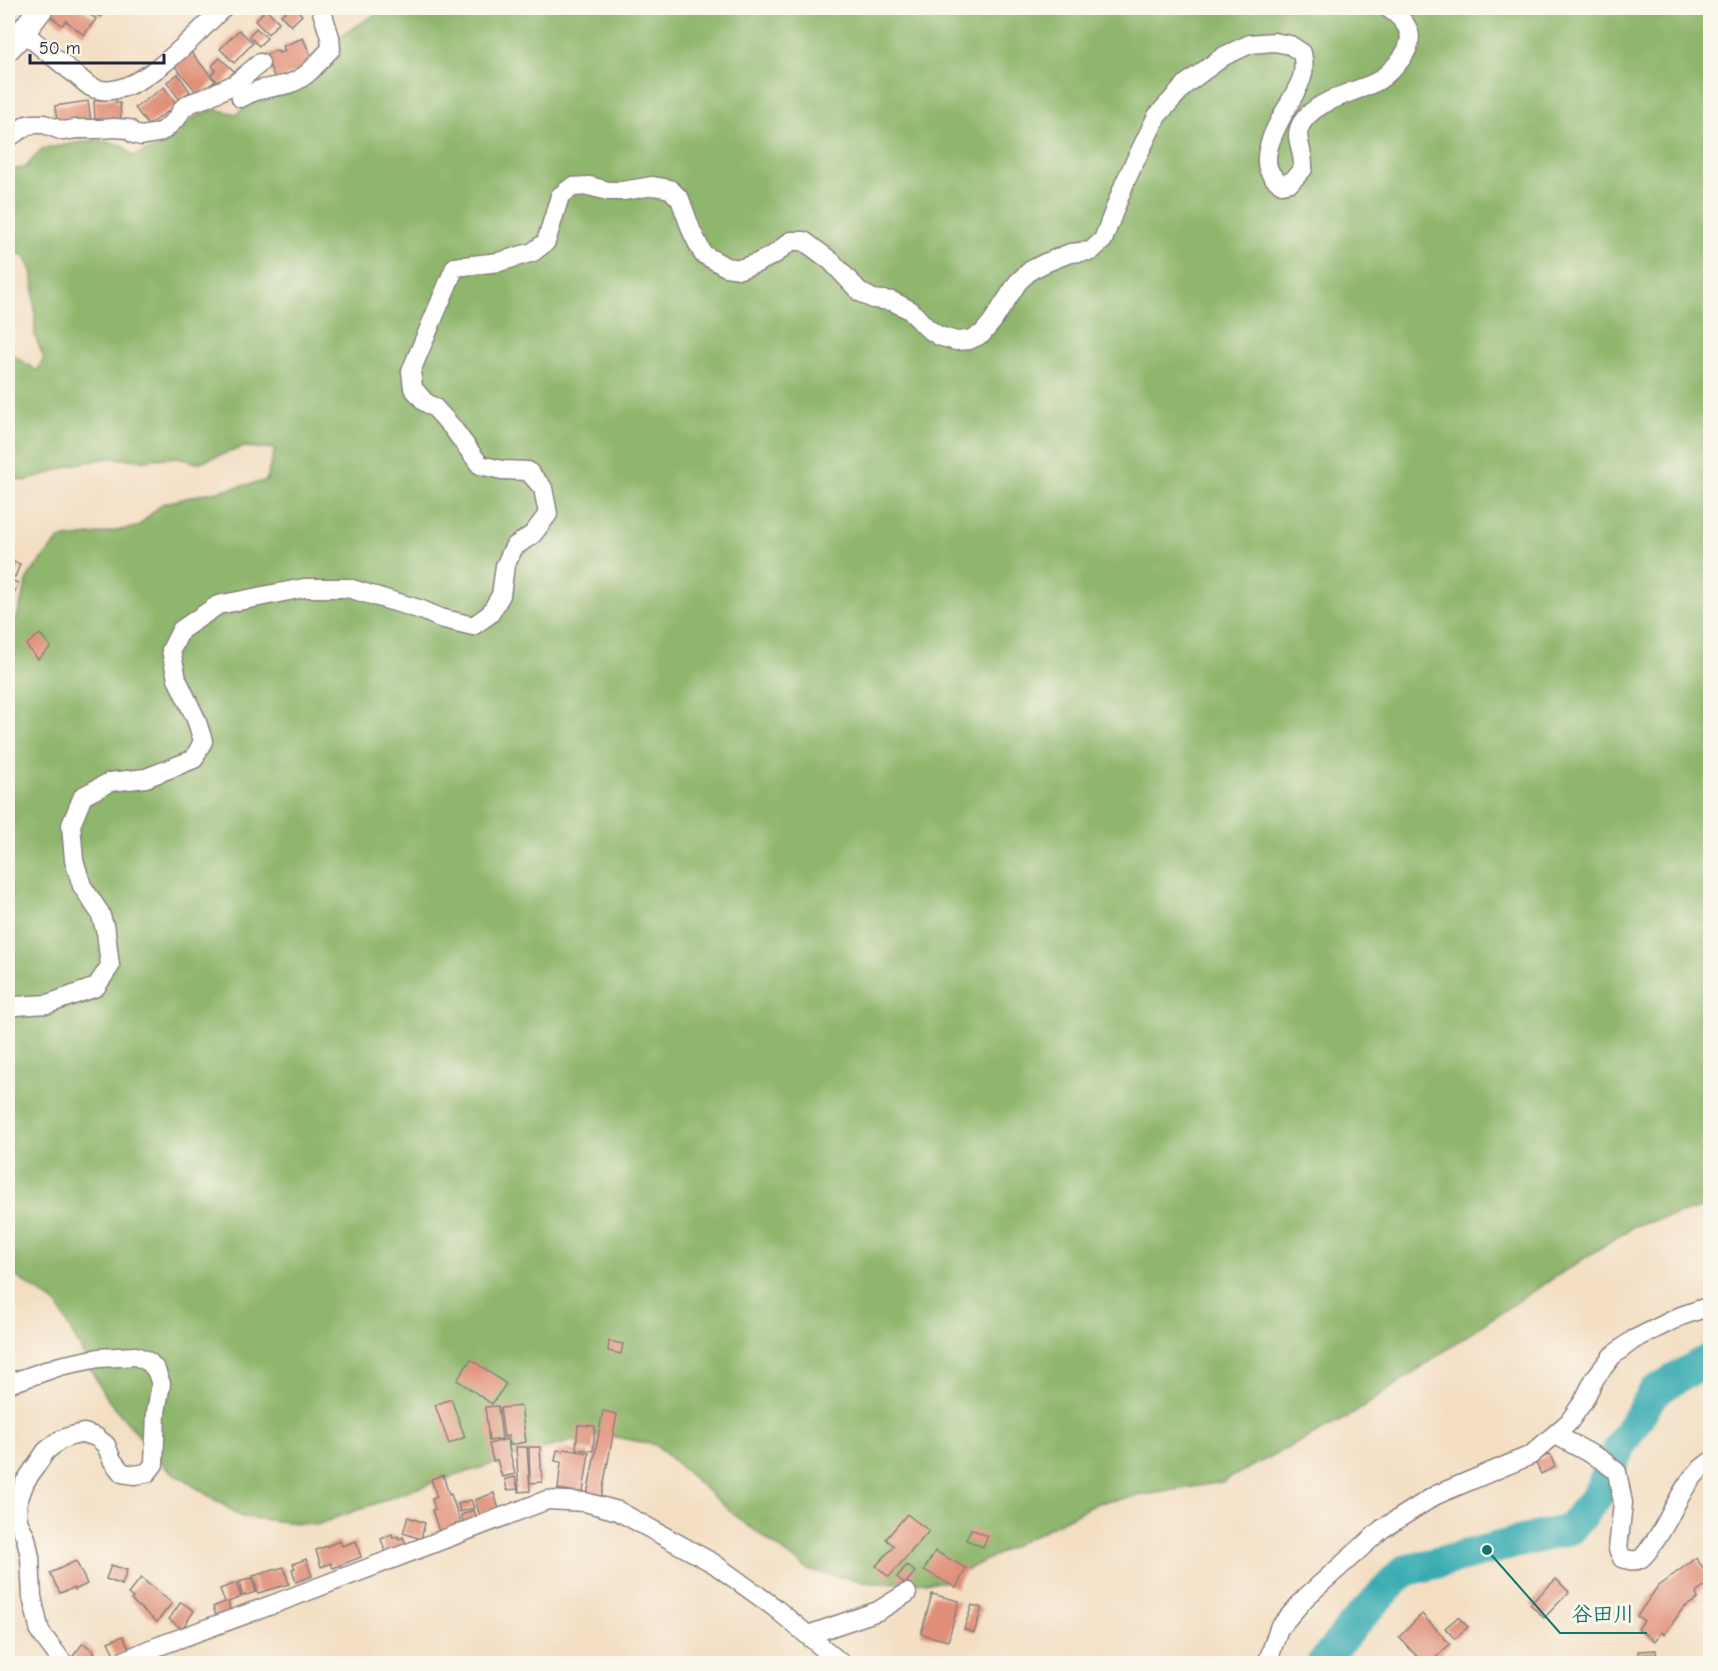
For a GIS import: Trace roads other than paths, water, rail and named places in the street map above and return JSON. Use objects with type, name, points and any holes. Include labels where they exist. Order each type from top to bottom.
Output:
[{"type":"main road","points":[[15,40],[41,8]]},
{"type":"street","points":[[15,40],[92,87],[107,90],[121,88],[165,64],[223,8]]},
{"type":"street","points":[[241,98],[265,87],[292,83],[308,74],[331,50],[323,8]]},
{"type":"street","points":[[8,1005],[48,1004],[96,987],[110,966],[106,932],[100,913],[82,886],[74,860],[70,825],[83,796],[92,791],[110,782],[146,778],[194,759],[203,741],[196,719],[177,680],[171,650],[181,630],[218,605],[304,588],[348,588],[422,610],[440,618],[473,626],[490,614],[501,595],[505,566],[514,546],[533,534],[548,514],[543,489],[528,471],[502,470],[480,465],[435,408],[425,402],[413,388],[411,370],[455,267],[500,262],[533,252],[546,242],[560,196],[572,187],[589,186],[608,191],[623,191],[653,186],[669,189],[681,199],[692,232],[703,254],[726,267],[740,269],[775,254],[791,241],[804,241],[831,261],[861,292],[873,299],[892,301],[910,310],[927,328],[939,336],[956,341],[969,340],[982,334],[1018,282],[1031,270],[1045,262],[1070,254],[1091,251],[1103,240],[1125,182],[1157,116],[1186,84],[1224,56],[1250,44],[1274,42],[1290,45],[1302,53],[1304,65],[1301,79],[1269,142],[1267,155],[1269,172],[1273,179],[1282,184],[1291,182],[1303,170],[1298,140],[1299,128],[1307,116],[1317,108],[1378,81],[1405,54],[1410,38],[1408,29],[1402,18],[1388,8]]},
{"type":"street","points":[[8,138],[27,125],[34,124],[44,124],[63,131],[114,128],[129,129],[141,136],[156,133],[164,130],[177,118],[183,108],[234,84],[260,63]]},
{"type":"street","points":[[1267,1664],[1279,1628],[1306,1597],[1382,1529],[1436,1495],[1531,1455],[1556,1435],[1574,1416],[1595,1378],[1612,1356],[1633,1340],[1682,1316],[1710,1306]]},
{"type":"street","points":[[8,1384],[60,1366],[99,1358],[136,1356],[149,1362],[156,1370],[161,1384],[156,1412],[154,1464],[147,1473],[135,1475],[122,1473],[112,1460],[106,1445],[96,1437],[84,1433],[71,1436],[60,1440],[46,1451],[26,1482],[17,1504],[18,1521],[26,1538],[30,1557],[32,1597],[40,1632],[64,1664]]},
{"type":"street","points":[[1556,1435],[1602,1460],[1617,1472],[1623,1503],[1618,1549],[1622,1558],[1632,1561],[1642,1558],[1662,1530],[1685,1487],[1700,1469],[1710,1462]]},
{"type":"street","points":[[117,1664],[148,1650],[547,1500],[585,1502],[618,1511],[712,1563],[774,1608],[842,1664]]},
{"type":"street","points":[[808,1635],[878,1611],[907,1593]]},
{"type":"waterway","points":[[1322,1664],[1351,1627],[1404,1571],[1570,1529],[1597,1496],[1620,1446],[1654,1392],[1710,1359]]},
{"type":"place","name":"谷田川","points":[[1487,1550]]}]
